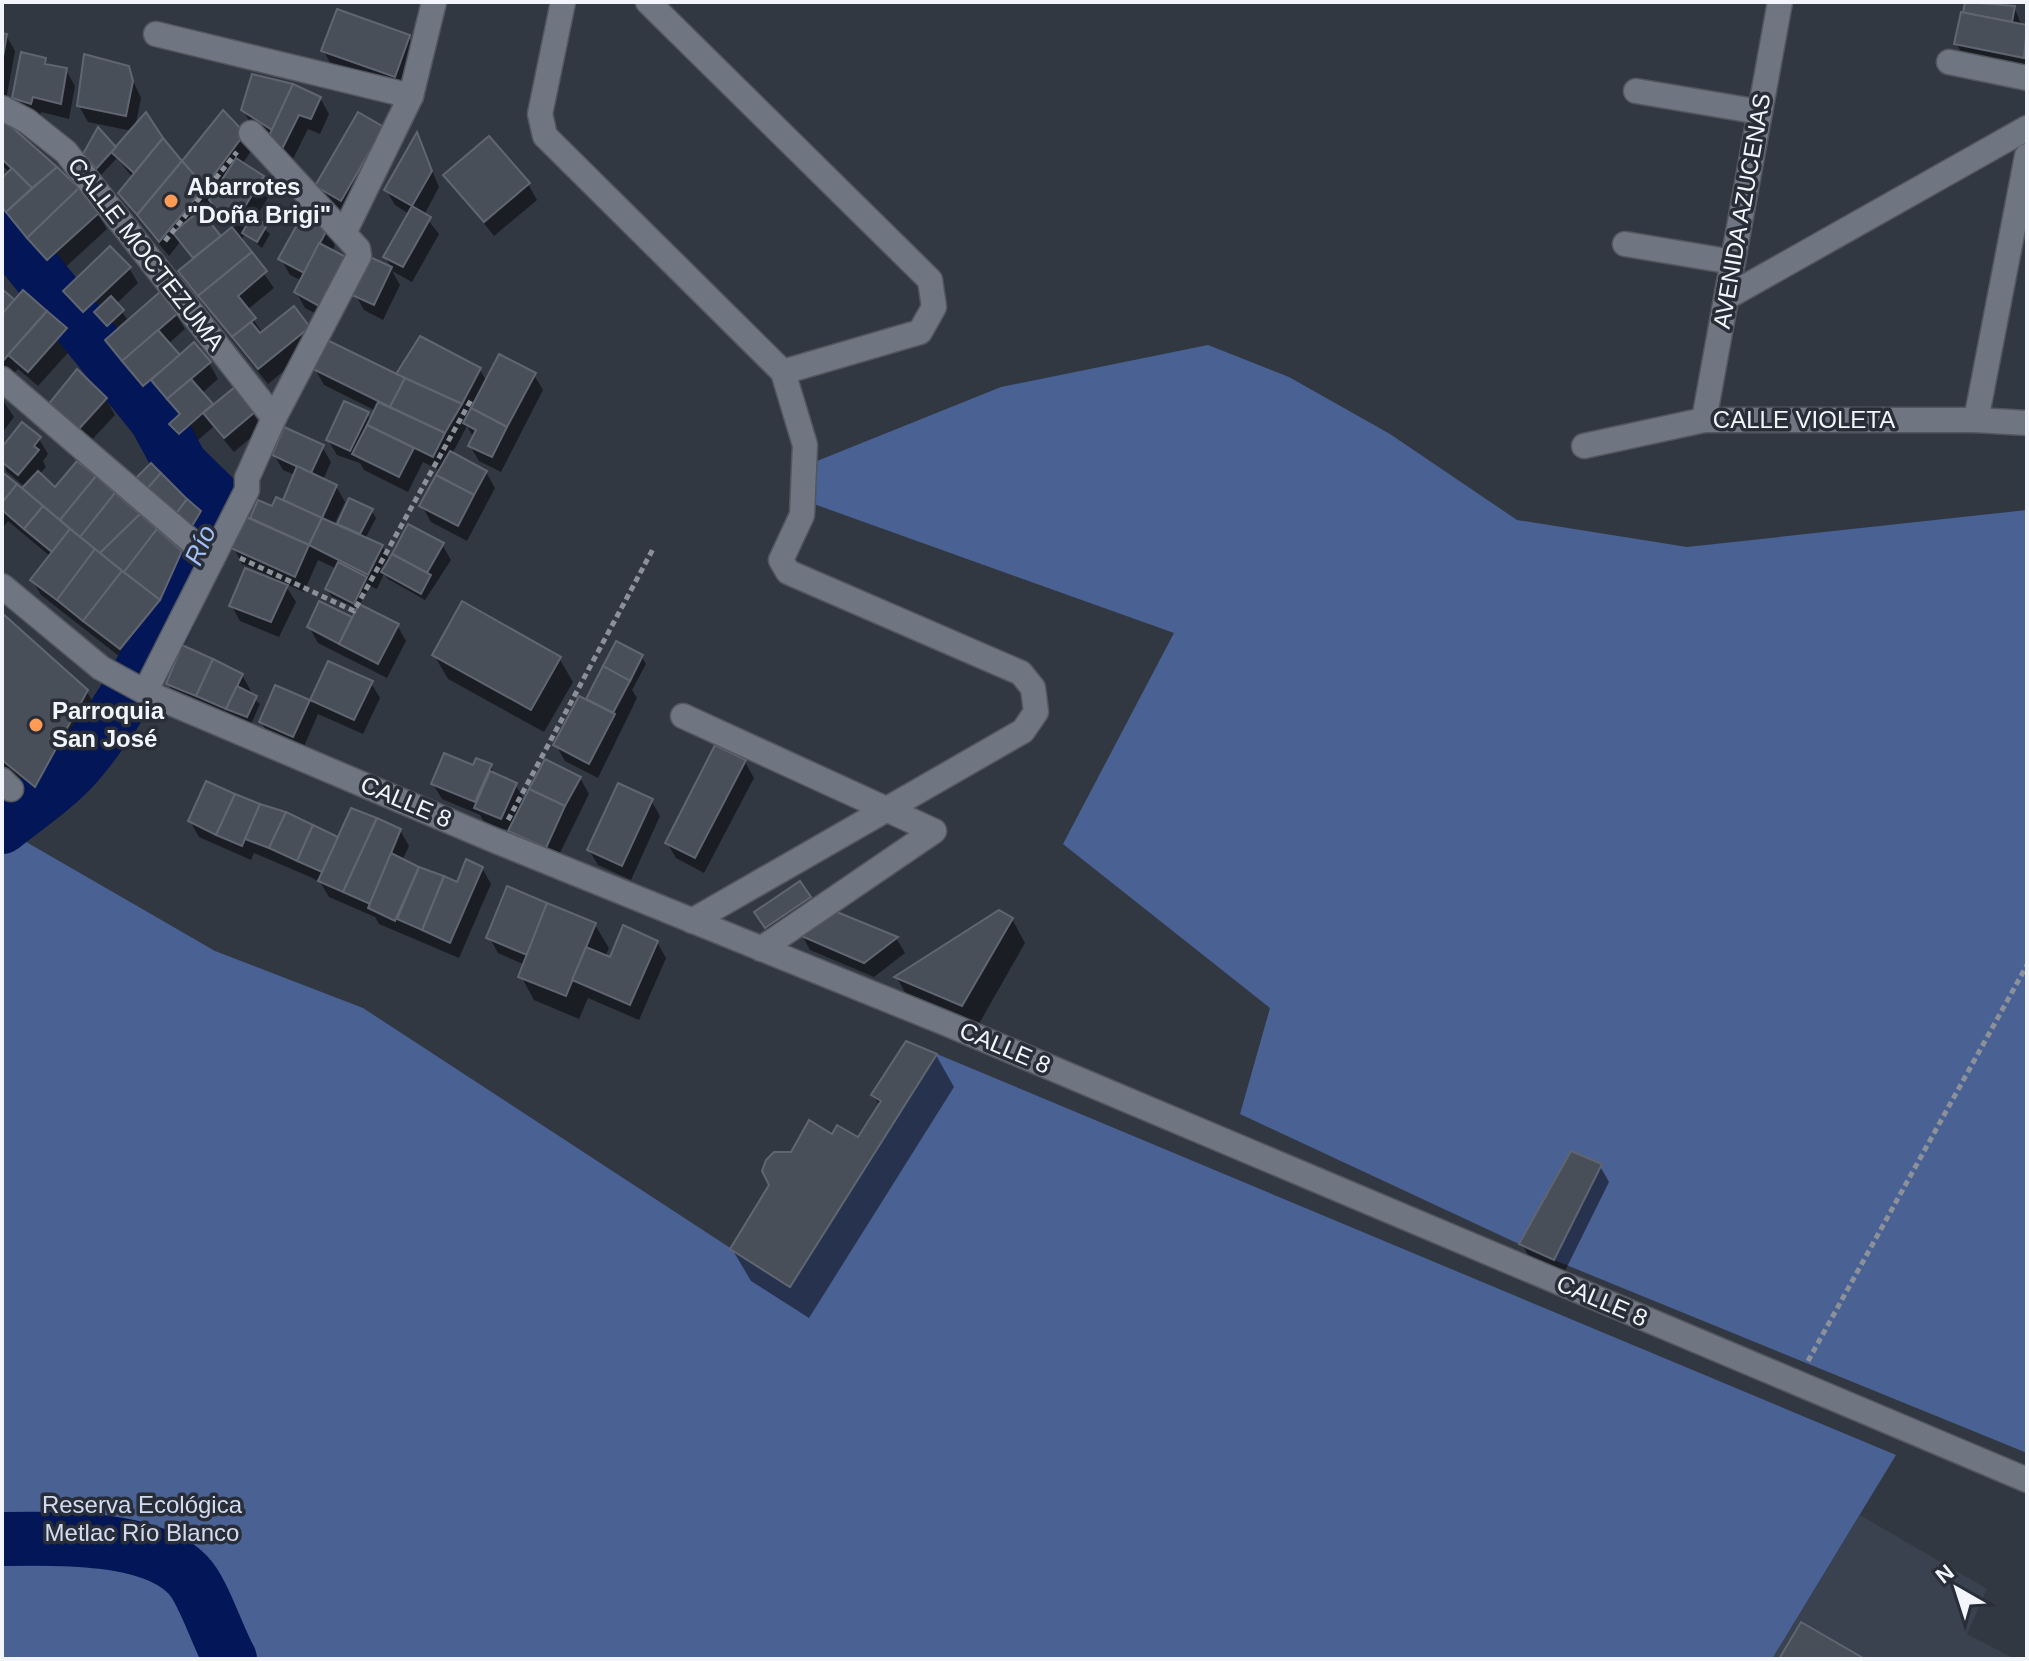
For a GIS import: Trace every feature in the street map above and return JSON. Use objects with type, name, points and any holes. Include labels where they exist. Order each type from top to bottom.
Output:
[{"type":"street","points":[[344,233],[411,96],[434,2]]},
{"type":"street","points":[[563,2],[540,114],[545,136],[783,372],[805,445],[802,515],[781,560],[788,572],[1021,673],[1033,688],[1036,712],[1023,731],[692,921]]},
{"type":"street","points":[[648,2],[930,280],[934,307],[920,332],[783,372]]},
{"type":"street","name":"AVENIDA AZUCENAS","points":[[1704,420],[1729,296],[1780,2]]},
{"type":"street","points":[[156,34],[411,96]]},
{"type":"street","points":[[1949,62],[2027,78]]},
{"type":"street","points":[[1636,91],[1760,112]]},
{"type":"street","name":"CALLE MOCTEZUMA","points":[[2,108],[27,121],[66,152],[274,418]]},
{"type":"street","points":[[1729,296],[2027,128]]},
{"type":"street","points":[[145,692],[247,490],[247,478],[274,418],[359,256],[344,233],[251,133]]},
{"type":"street","points":[[1976,420],[2027,156]]},
{"type":"street","points":[[1625,244],[1733,262]]},
{"type":"street","points":[[2,379],[185,537],[214,553]]},
{"type":"street","name":"CALLE VIOLETA","points":[[1584,446],[1704,420],[1976,420],[2027,423]]},
{"type":"street","name":"CALLE 8","points":[[2,586],[101,668],[145,692],[496,841],[960,1029],[2027,1480]]},
{"type":"street","points":[[683,716],[934,831],[761,949]]},
{"type":"path","points":[[151,257],[251,133]]},
{"type":"path","points":[[214,553],[354,611],[471,400]]},
{"type":"path","points":[[496,841],[653,549]]},
{"type":"path","points":[[1796,1383],[2027,965]]},
{"type":"shaded area","points":[[1860,1515],[1987,1589],[1967,1634],[2015,1659],[1772,1659]]},
{"type":"green space","points":[[1208,345],[1289,377],[1390,434],[1517,520],[1687,547],[2027,510],[2027,1453],[1554,1260],[1602,1165],[1572,1151],[1519,1244],[1240,1114],[1270,1008],[1063,844],[1174,633],[811,503],[817,461],[1001,387]]},
{"type":"green space","name":"Reserva Ecológica Metlac Río Blanco","points":[[2,828],[215,951],[363,1008],[790,1287],[937,1054],[1896,1455],[1772,1659],[2,1659]]},
{"type":"building","points":[[1965,2],[2015,6],[2012,22],[1963,13]]},
{"type":"building","points":[[337,9],[410,35],[395,77],[321,51]]},
{"type":"building","points":[[1961,12],[2027,25],[2024,58],[1954,44]]},
{"type":"building","points":[[2,33],[7,34],[2,62]]},
{"type":"building","points":[[21,52],[46,58],[45,64],[67,68],[61,104],[33,97],[31,104],[12,98]]},
{"type":"building","points":[[84,54],[129,66],[133,81],[126,116],[77,106]]},
{"type":"building","points":[[252,74],[293,84],[272,130],[241,110]]},
{"type":"building","points":[[293,84],[321,97],[311,119],[299,115],[281,151],[268,138]]},
{"type":"building","points":[[223,110],[245,133],[205,187],[182,161]]},
{"type":"building","points":[[146,112],[163,138],[134,173],[111,152]]},
{"type":"building","points":[[358,112],[384,127],[341,201],[315,186]]},
{"type":"building","points":[[5,121],[57,167],[32,188],[2,159],[2,124]]},
{"type":"building","points":[[98,127],[116,147],[96,169],[83,154]]},
{"type":"building","points":[[417,132],[432,171],[412,206],[384,190]]},
{"type":"building","points":[[489,136],[530,183],[484,222],[443,175]]},
{"type":"building","points":[[163,138],[182,161],[137,215],[118,193]]},
{"type":"building","points":[[236,158],[264,176],[232,227],[209,200]]},
{"type":"building","name":"Abarrotes \"Doña Brigi\"","points":[[182,161],[205,187],[159,242],[137,215]]},
{"type":"building","points":[[57,167],[79,188],[27,238],[6,212]]},
{"type":"building","points":[[12,168],[32,188],[6,212],[2,207],[2,178]]},
{"type":"building","points":[[79,188],[100,212],[47,260],[27,238]]},
{"type":"building","points":[[412,206],[431,217],[403,267],[383,257]]},
{"type":"building","points":[[200,210],[221,236],[193,258],[173,233]]},
{"type":"building","points":[[303,214],[328,228],[304,273],[278,259]]},
{"type":"building","points":[[252,216],[267,225],[257,242],[242,233]]},
{"type":"building","points":[[232,227],[252,252],[198,296],[178,271]]},
{"type":"building","points":[[319,243],[346,257],[321,307],[294,292]]},
{"type":"building","points":[[110,246],[131,267],[83,312],[63,291]]},
{"type":"building","points":[[252,252],[267,271],[238,296],[256,318],[232,337],[198,296]]},
{"type":"building","points":[[370,257],[392,267],[374,305],[352,295]]},
{"type":"building","points":[[2,289],[15,300],[2,314]]},
{"type":"building","points":[[23,290],[47,311],[2,362],[2,314]]},
{"type":"building","points":[[161,291],[178,313],[122,361],[105,340]]},
{"type":"building","points":[[111,296],[124,310],[107,326],[94,312]]},
{"type":"building","points":[[294,306],[310,327],[258,369],[232,337],[251,322],[260,333]]},
{"type":"building","points":[[47,311],[67,328],[28,372],[8,355]]},
{"type":"building","points":[[158,330],[180,355],[143,386],[122,361]]},
{"type":"building","points":[[420,336],[481,368],[462,404],[396,374]]},
{"type":"building","points":[[327,340],[405,378],[390,407],[313,369]]},
{"type":"building","points":[[194,342],[211,362],[167,399],[151,380]]},
{"type":"building","points":[[499,354],[536,373],[507,427],[471,408]]},
{"type":"building","points":[[77,369],[107,398],[77,431],[47,406]]},
{"type":"building","points":[[405,378],[462,404],[445,433],[390,407]]},
{"type":"building","points":[[191,379],[213,404],[179,434],[169,424],[180,414],[167,399]]},
{"type":"building","points":[[235,387],[255,412],[224,438],[203,413]]},
{"type":"building","points":[[344,401],[369,412],[350,451],[326,440]]},
{"type":"building","points":[[378,402],[445,433],[433,457],[367,425]]},
{"type":"building","points":[[471,408],[507,427],[492,457],[468,446],[476,430],[463,423]]},
{"type":"building","points":[[22,422],[41,437],[34,446],[39,450],[18,475],[2,462],[2,447]]},
{"type":"building","points":[[367,425],[414,448],[399,477],[352,454]]},
{"type":"building","points":[[284,427],[324,445],[311,473],[272,455]]},
{"type":"building","points":[[450,451],[487,471],[474,495],[436,475]]},
{"type":"building","points":[[77,461],[96,476],[60,520],[22,488],[38,471],[55,487]]},
{"type":"building","points":[[151,463],[161,473],[146,490],[134,480]]},
{"type":"building","points":[[297,466],[337,485],[322,518],[283,500]]},
{"type":"building","points":[[2,472],[17,484],[2,503]]},
{"type":"building","points":[[161,473],[187,499],[176,514],[146,490]]},
{"type":"building","points":[[436,475],[474,495],[458,526],[419,506]]},
{"type":"building","points":[[96,476],[115,493],[80,537],[60,520]]},
{"type":"building","points":[[17,484],[43,506],[24,529],[2,510],[2,503]]},
{"type":"building","points":[[115,493],[140,514],[100,553],[80,537]]},
{"type":"building","points":[[276,497],[322,518],[309,545],[250,518],[258,500],[272,506]]},
{"type":"building","points":[[349,498],[373,509],[360,534],[337,524]]},
{"type":"building","points":[[187,499],[201,511],[192,526],[176,514]]},
{"type":"building","points":[[43,506],[70,529],[52,552],[24,529]]},
{"type":"building","points":[[140,514],[157,529],[124,572],[100,553]]},
{"type":"building","points":[[246,517],[309,545],[295,577],[231,548]]},
{"type":"building","points":[[322,518],[383,545],[368,575],[309,545]]},
{"type":"building","points":[[408,524],[444,543],[427,573],[392,554]]},
{"type":"building","points":[[70,529],[95,549],[57,600],[30,580]]},
{"type":"building","points":[[157,529],[182,551],[160,600],[124,572]]},
{"type":"building","points":[[95,549],[122,571],[83,621],[57,600]]},
{"type":"building","points":[[392,554],[431,575],[421,594],[381,572]]},
{"type":"building","points":[[338,562],[367,577],[354,604],[325,589]]},
{"type":"building","points":[[245,568],[288,585],[271,622],[229,606]]},
{"type":"building","points":[[122,571],[160,600],[120,649],[83,621]]},
{"type":"building","points":[[319,601],[352,617],[339,644],[307,627]]},
{"type":"building","points":[[462,601],[561,657],[531,710],[432,655]]},
{"type":"building","points":[[359,604],[399,624],[378,664],[339,644]]},
{"type":"building","name":"Parroquia San José","points":[[2,613],[88,690],[35,787],[2,760]]},
{"type":"building","points":[[616,641],[643,655],[630,681],[603,666]]},
{"type":"building","points":[[182,645],[213,659],[196,696],[166,684]]},
{"type":"building","points":[[213,659],[243,674],[226,709],[196,696]]},
{"type":"building","points":[[328,661],[373,681],[354,720],[310,700]]},
{"type":"building","points":[[603,666],[630,681],[613,713],[586,699]]},
{"type":"building","points":[[275,685],[310,700],[293,737],[259,722]]},
{"type":"building","points":[[237,686],[257,696],[247,717],[226,709]]},
{"type":"building","points":[[579,696],[615,714],[589,764],[553,745]]},
{"type":"building","points":[[715,745],[746,760],[695,858],[665,843]]},
{"type":"building","points":[[444,753],[473,765],[476,758],[492,764],[475,802],[431,784]]},
{"type":"building","points":[[545,759],[581,777],[565,806],[529,789]]},
{"type":"building","points":[[490,771],[517,783],[501,819],[474,808]]},
{"type":"building","points":[[206,781],[235,794],[216,835],[188,821]]},
{"type":"building","points":[[618,783],[653,799],[622,866],[587,850]]},
{"type":"building","points":[[529,789],[565,806],[546,848],[508,831]]},
{"type":"building","points":[[235,794],[260,804],[242,846],[216,835]]},
{"type":"building","points":[[260,804],[286,812],[269,848],[245,839]]},
{"type":"building","points":[[351,808],[377,818],[343,892],[318,881]]},
{"type":"building","points":[[286,812],[313,825],[297,861],[269,848]]},
{"type":"building","points":[[377,818],[401,829],[370,904],[343,892]]},
{"type":"building","points":[[313,825],[338,837],[322,872],[297,861]]},
{"type":"building","points":[[391,853],[419,867],[395,921],[368,908]]},
{"type":"building","points":[[466,859],[483,867],[450,943],[422,930],[444,876],[457,882]]},
{"type":"building","points":[[419,867],[444,876],[422,930],[397,919]]},
{"type":"building","points":[[800,881],[811,897],[765,928],[754,912]]},
{"type":"building","points":[[507,886],[547,903],[527,955],[486,938]]},
{"type":"building","points":[[547,903],[596,923],[566,996],[518,977]]},
{"type":"building","points":[[832,910],[898,937],[864,963],[799,935]]},
{"type":"building","points":[[999,910],[1013,918],[962,1006],[894,977]]},
{"type":"building","points":[[623,925],[658,941],[630,1005],[572,980],[586,947],[610,957]]},
{"type":"building","points":[[906,1041],[937,1054],[790,1287],[730,1249],[769,1185],[762,1171],[766,1160],[774,1152],[791,1152],[809,1120],[832,1134],[837,1125],[858,1137],[881,1101],[871,1095]]},
{"type":"building","points":[[1571,1151],[1602,1164],[1554,1260],[1519,1244]]},
{"type":"building","points":[[1801,1622],[1863,1658],[1779,1659]]},
{"type":"waterway","name":"Río","points":[[2,229],[156,419],[181,465],[219,502],[158,638],[121,703],[69,773],[2,827]]},
{"type":"waterway","points":[[2,1539],[100,1542],[150,1552],[171,1562],[194,1582],[230,1659]]},
{"type":"place","name":"Abarrotes \"Doña Brigi\"","points":[[171,201]]},
{"type":"place","name":"Parroquia San José","points":[[36,725]]}]
